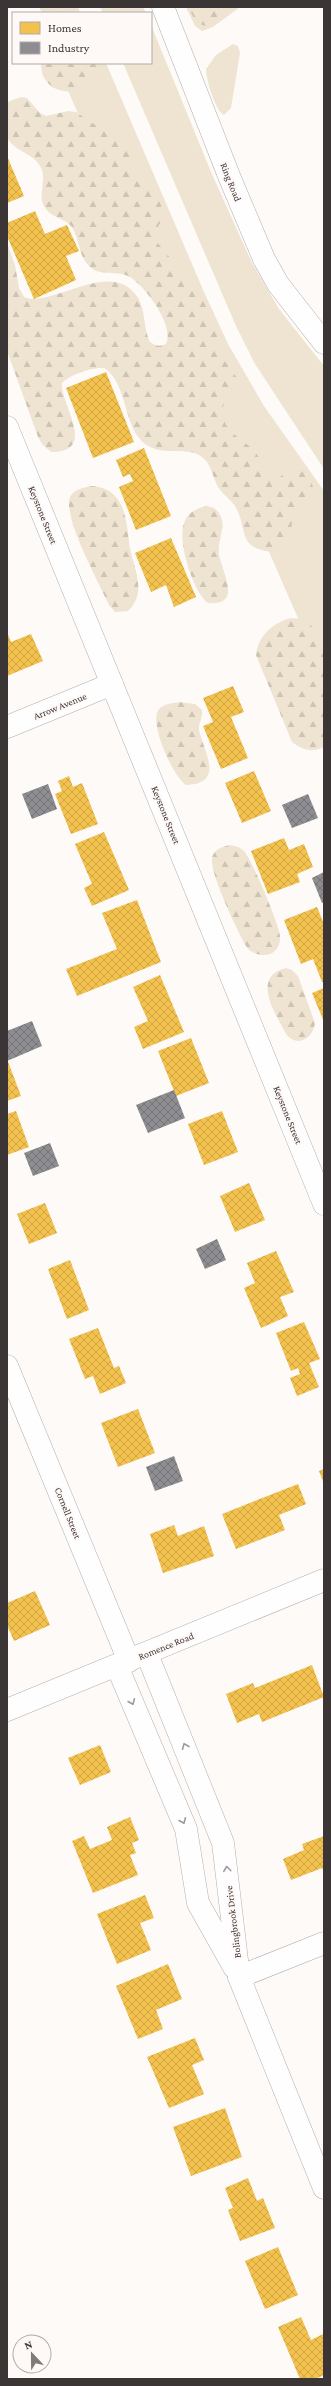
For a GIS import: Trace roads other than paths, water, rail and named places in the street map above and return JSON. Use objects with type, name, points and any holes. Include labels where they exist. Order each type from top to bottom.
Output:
[{"type":"street","name":"Ring Road","points":[[163,7],[229,176],[264,259],[278,284],[324,343]]},
{"type":"street","name":"Keystone Street","points":[[7,427],[324,1204]]},
{"type":"street","name":"Arrow Avenue","points":[[7,727],[112,684]]},
{"type":"street","name":"Cornell Street","points":[[7,1366],[131,1660]]},
{"type":"street","name":"Romence Road","points":[[7,1710],[324,1580]]},
{"type":"street","name":"Bolingbrook Drive","points":[[131,1660],[224,1843],[239,1977],[324,2188]]},
{"type":"street","points":[[131,1660],[186,1829],[198,1903],[239,1977],[324,1943]]}]
